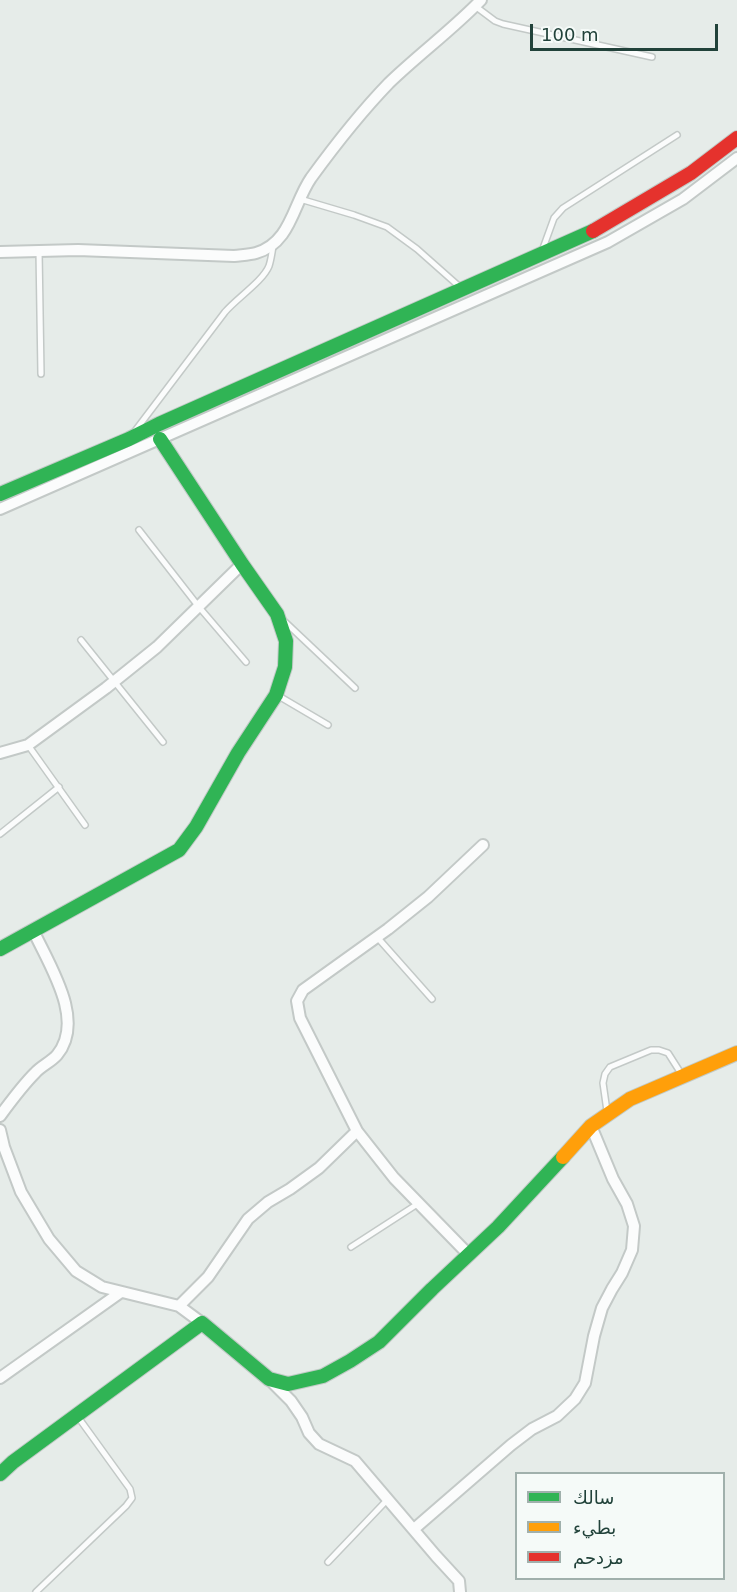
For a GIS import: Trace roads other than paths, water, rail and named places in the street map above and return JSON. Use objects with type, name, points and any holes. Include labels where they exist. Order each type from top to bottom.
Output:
[{"type":"street","points":[[0,252],[78,250],[234,256],[256,253],[274,245],[287,229],[307,184],[388,84],[478,3]]},
{"type":"street","points":[[0,494],[589,234],[691,173],[737,138]]},
{"type":"street","points":[[0,509],[608,242],[683,198],[737,158]]},
{"type":"street","points":[[0,949],[179,850],[196,827],[238,753],[276,695],[285,667],[286,641],[278,614],[242,564],[160,439]]},
{"type":"street","points":[[0,753],[28,745],[115,681],[157,647],[242,564]]},
{"type":"street","points":[[469,1255],[389,1172],[357,1131],[300,1018],[297,1001],[303,990],[428,897],[483,845]]},
{"type":"street","points":[[0,1116],[26,1082],[56,1056],[66,1038],[69,1018],[63,994],[33,930]]},
{"type":"street","points":[[269,1379],[288,1384],[323,1376],[379,1342],[469,1255],[591,1126],[630,1099],[737,1053]]},
{"type":"street","points":[[414,1529],[511,1445],[532,1429],[557,1416],[574,1399],[585,1383],[602,1308],[632,1250],[634,1226],[627,1204],[613,1179],[591,1126]]},
{"type":"street","points":[[0,1130],[21,1192],[49,1239],[76,1271],[102,1287],[179,1305],[269,1379],[291,1401],[309,1433],[319,1444],[355,1461],[459,1581],[460,1592]]},
{"type":"street","points":[[179,1305],[208,1277],[248,1219],[268,1202],[319,1168],[357,1131]]},
{"type":"street","points":[[0,1378],[121,1292]]},
{"type":"street","points":[[0,1474],[13,1462],[202,1323]]},
{"type":"lane","points":[[478,3],[495,21],[503,24],[652,57]]},
{"type":"lane","points":[[540,256],[554,218],[563,208],[677,135]]},
{"type":"lane","points":[[300,199],[354,214],[387,227],[417,249],[462,289]]},
{"type":"lane","points":[[129,439],[234,301],[263,276],[269,266],[274,245]]},
{"type":"lane","points":[[39,251],[41,374]]},
{"type":"lane","points":[[139,530],[246,662]]},
{"type":"lane","points":[[278,614],[355,688]]},
{"type":"lane","points":[[81,640],[163,742]]},
{"type":"lane","points":[[276,695],[328,725]]},
{"type":"lane","points":[[28,745],[85,825]]},
{"type":"lane","points":[[0,834],[58,788]]},
{"type":"lane","points":[[377,937],[432,999]]},
{"type":"lane","points":[[608,1113],[603,1083],[610,1067],[651,1050],[659,1050],[668,1053],[683,1076]]},
{"type":"lane","points":[[351,1247],[419,1203]]},
{"type":"lane","points":[[36,1592],[132,1498],[130,1489],[77,1415]]},
{"type":"lane","points":[[328,1562],[388,1499]]}]
